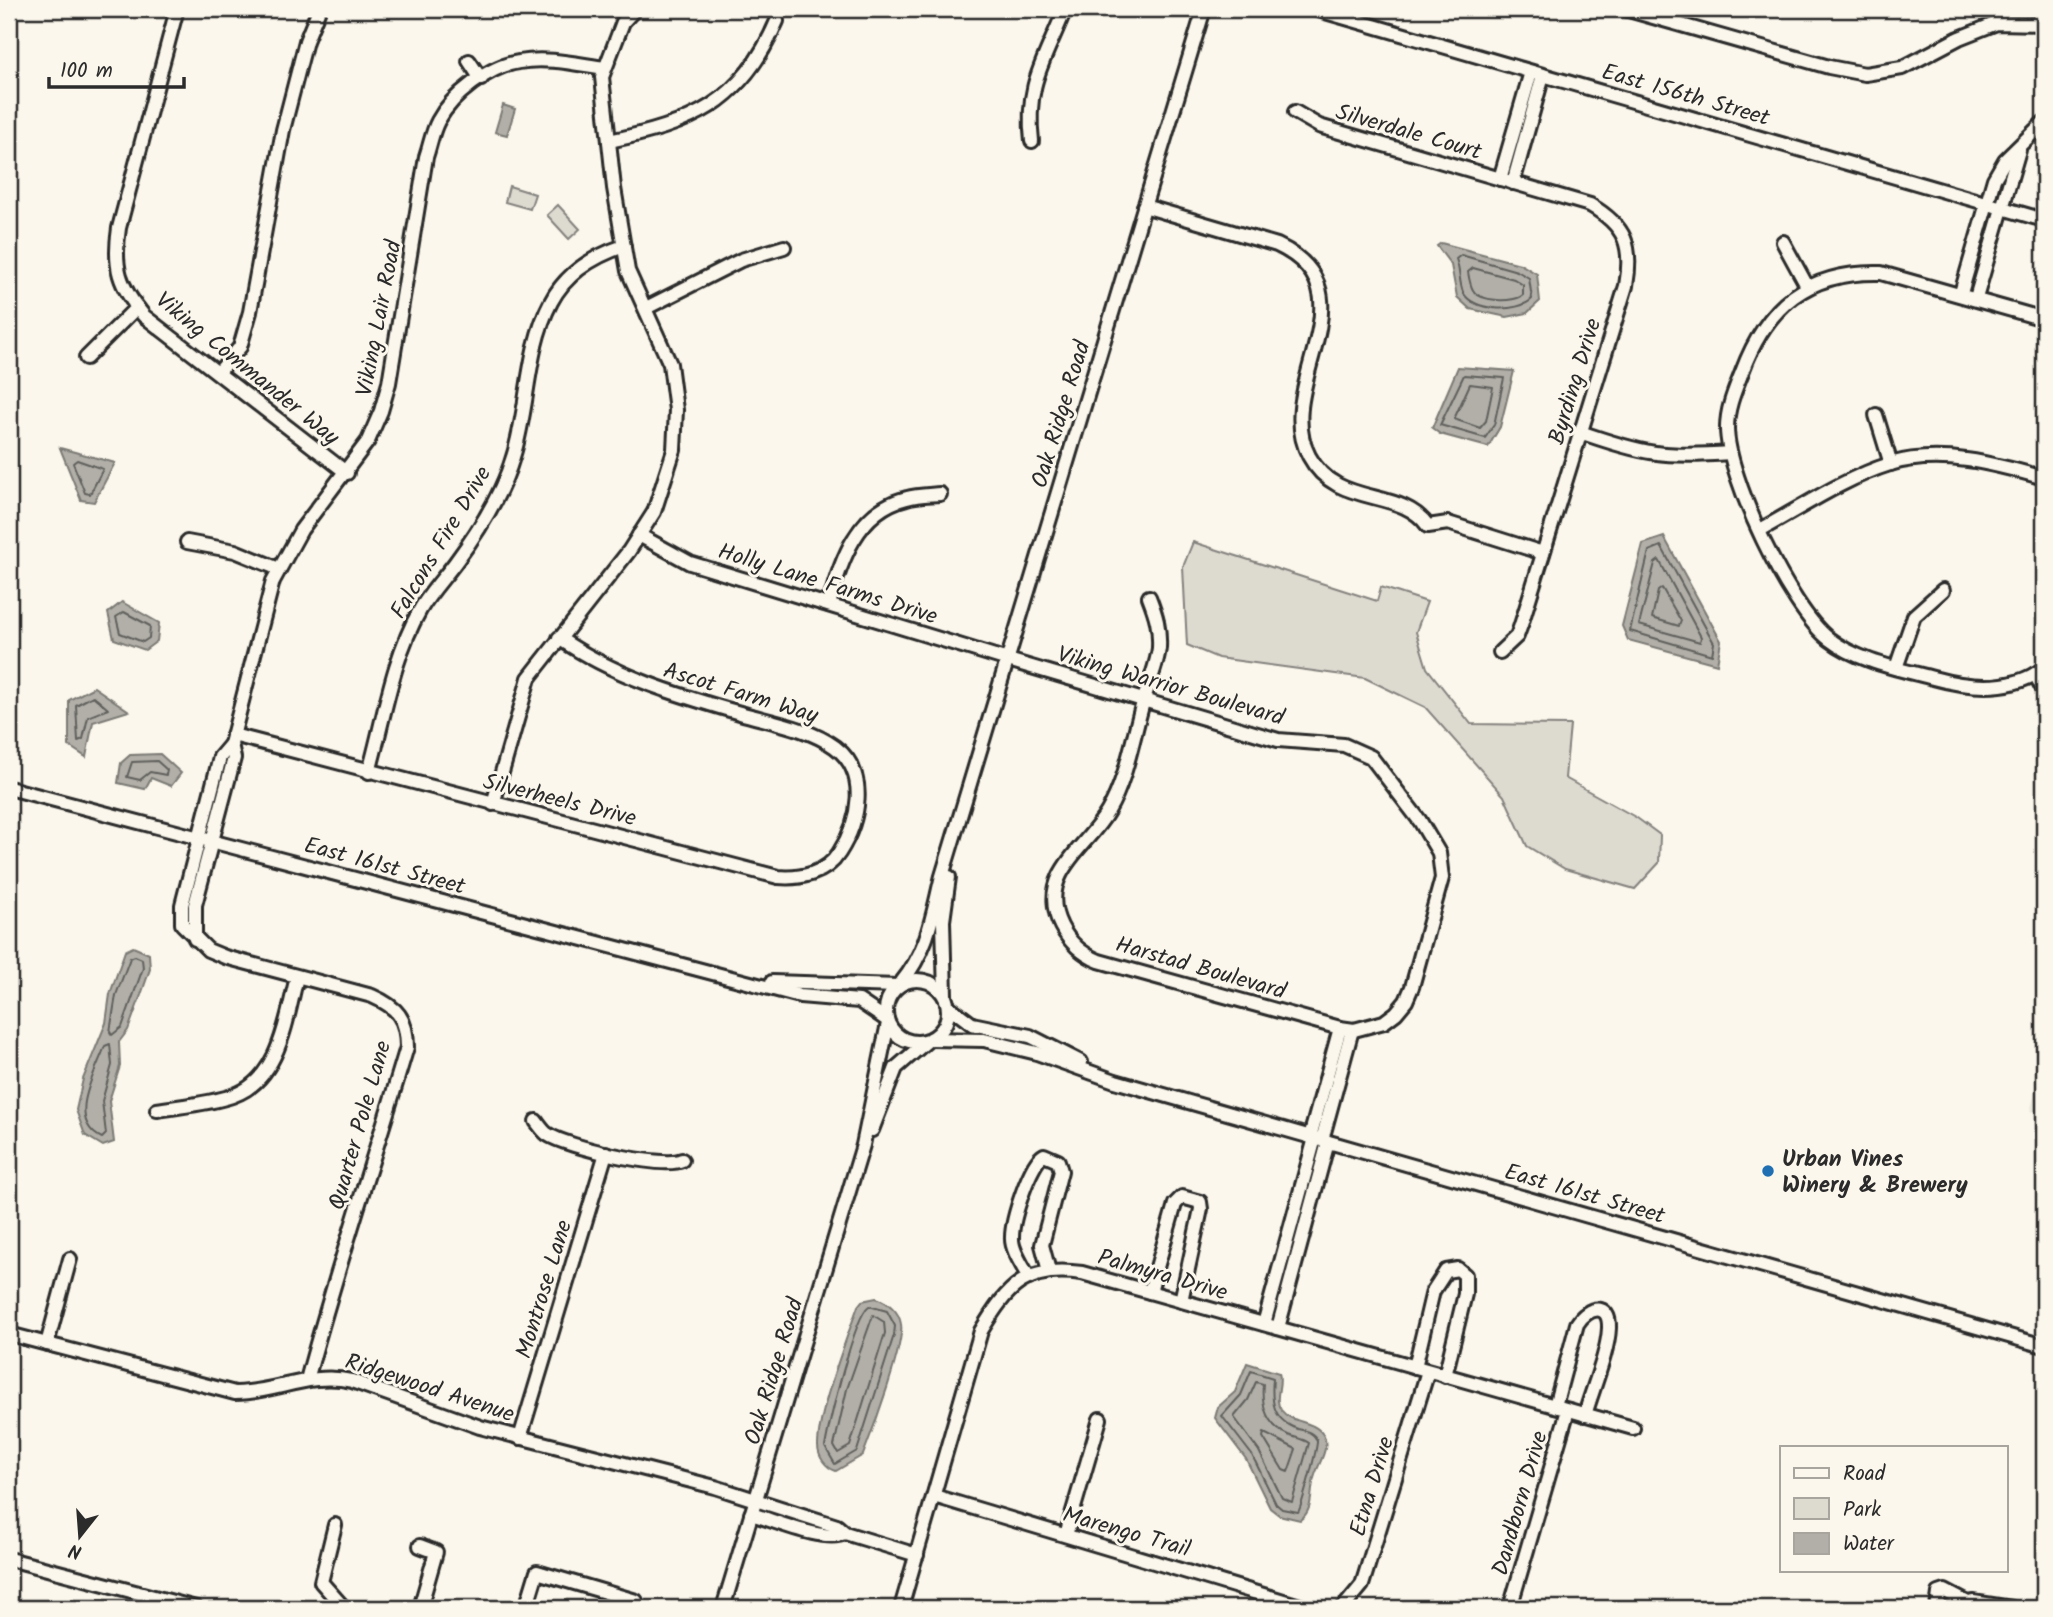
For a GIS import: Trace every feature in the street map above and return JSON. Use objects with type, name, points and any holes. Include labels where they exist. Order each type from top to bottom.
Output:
[{"type":"street","name":"Viking Commander Way","points":[[177,9],[148,109],[115,251],[121,285],[137,307],[161,329],[219,372],[294,435],[346,472]]},
{"type":"street","points":[[219,372],[240,347],[250,312],[285,119],[306,41],[319,9]]},
{"type":"street","points":[[493,804],[529,678],[654,512],[674,450],[676,410],[670,364],[628,271],[602,77],[623,22],[635,9]]},
{"type":"street","points":[[1032,141],[1028,112],[1032,85],[1065,9]]},
{"type":"street","name":"Oak Ridge Road","points":[[900,985],[920,959],[1204,9]]},
{"type":"street","name":"East 156th Street","points":[[1315,9],[1332,11],[1537,74],[2044,220]]},
{"type":"street","points":[[1625,9],[1829,67],[1865,74],[1902,68],[1958,38],[1997,23],[2044,23]]},
{"type":"street","points":[[1995,9],[1997,23]]},
{"type":"street","points":[[609,141],[671,127],[691,119],[707,108],[753,66],[762,54],[777,21]]},
{"type":"street","points":[[469,61],[481,79]]},
{"type":"street","name":"Viking Lair Road","points":[[213,842],[234,758],[232,740],[279,569],[302,530],[368,441],[389,383],[426,157],[438,121],[481,79],[499,67],[519,62],[557,61],[604,68]]},
{"type":"street","points":[[1500,180],[1537,74]]},
{"type":"street","points":[[1513,183],[1537,74]]},
{"type":"street","name":"Silverdale Court","points":[[1295,112],[1319,126],[1513,183]]},
{"type":"street","points":[[1961,293],[1994,179],[2005,160],[2019,150],[2044,122]]},
{"type":"street","points":[[1976,298],[2019,150]]},
{"type":"street","name":"Byrding Drive","points":[[1500,652],[1517,636],[1626,286],[1630,264],[1628,245],[1621,231],[1606,215],[1590,205],[1513,183]]},
{"type":"street","points":[[1144,206],[1277,245],[1302,262],[1319,288],[1323,310],[1298,415],[1301,435],[1310,458],[1325,477],[1343,489],[1417,512],[1429,526],[1448,523],[1543,553]]},
{"type":"street","points":[[1783,242],[1807,286]]},
{"type":"street","name":"Falcons Fire Drive","points":[[369,772],[398,660],[420,610],[464,551],[492,504],[513,458],[536,346],[551,301],[566,281],[596,255],[624,246]]},
{"type":"street","points":[[646,308],[741,260],[784,247]]},
{"type":"street","points":[[2044,319],[1961,293],[1881,273],[1855,272],[1807,286],[1776,310],[1751,349],[1729,407],[1731,462],[1760,530],[1808,619],[1830,640],[1896,668],[1957,684],[2002,685],[2040,671],[2044,691]]},
{"type":"street","points":[[86,358],[137,307]]},
{"type":"street","points":[[1877,415],[1891,464]]},
{"type":"street","points":[[1580,432],[1640,453],[1667,457],[1730,453]]},
{"type":"street","points":[[1760,530],[1833,490],[1891,464],[1932,458],[1966,460],[2002,466],[2044,478]]},
{"type":"street","points":[[829,605],[839,564],[855,535],[877,513],[905,498],[940,494]]},
{"type":"street","name":"Holly Lane Farms Drive","points":[[639,535],[690,563],[1009,660]]},
{"type":"street","points":[[187,542],[235,551],[279,569]]},
{"type":"street","points":[[1896,668],[1914,616],[1943,590]]},
{"type":"street","points":[[1144,699],[1159,651],[1160,623],[1149,597]]},
{"type":"street","name":"Ascot Farm Way","points":[[559,638],[622,674],[680,696],[797,730],[836,748],[846,758],[857,782],[858,799],[852,824]]},
{"type":"street","name":"Viking Warrior Boulevard","points":[[1009,660],[1278,740],[1344,745],[1371,757],[1420,821],[1439,853],[1442,878],[1406,1001],[1384,1022],[1346,1029]]},
{"type":"street","name":"Harstad Boulevard","points":[[1144,699],[1108,811],[1060,874],[1056,900],[1061,929],[1079,950],[1099,961],[1346,1029]]},
{"type":"street","points":[[195,939],[182,923],[182,905],[220,757],[232,740]]},
{"type":"street","name":"Silverheels Drive","points":[[232,740],[793,878],[828,866],[844,845],[852,824]]},
{"type":"street","name":"East 161st Street","points":[[9,789],[751,981],[800,996],[859,1001],[888,1021]]},
{"type":"street","name":"Oak Ridge Road","points":[[947,1001],[943,921],[957,832]]},
{"type":"street","points":[[195,939],[195,905],[213,842]]},
{"type":"street","name":"Quarter Pole Lane","points":[[195,939],[208,950],[225,957],[383,1001],[394,1006],[407,1028],[407,1047],[337,1269],[307,1380]]},
{"type":"street","points":[[157,1110],[234,1095],[265,1072],[276,1052],[297,977]]},
{"type":"street","points":[[911,980],[931,982],[947,1001],[945,1026],[930,1039],[909,1041],[899,1037],[888,1021],[888,999],[900,985],[911,980]]},
{"type":"street","name":"East 161st Street","points":[[751,981],[900,985]]},
{"type":"street","name":"East 161st Street","points":[[947,1001],[972,1024],[1030,1036],[1115,1081]]},
{"type":"street","name":"Oak Ridge Road","points":[[723,1608],[863,1145],[888,1021]]},
{"type":"street","points":[[1278,1328],[1346,1029]]},
{"type":"street","name":"Oak Ridge Road","points":[[863,1145],[872,1133],[896,1069],[930,1039]]},
{"type":"street","name":"East 161st Street","points":[[930,1039],[985,1040],[1037,1053],[1115,1081],[2044,1346]]},
{"type":"street","points":[[536,1121],[546,1134],[606,1153],[661,1164],[682,1160]]},
{"type":"street","points":[[1264,1324],[1319,1140]]},
{"type":"street","name":"Montrose Lane","points":[[520,1438],[606,1153]]},
{"type":"street","points":[[1029,1278],[1012,1237],[1029,1176],[1034,1165],[1044,1155],[1058,1161],[1061,1171],[1042,1245],[1049,1271]]},
{"type":"street","points":[[1150,1292],[1175,1204],[1182,1197],[1188,1197],[1199,1202],[1201,1209],[1181,1301]]},
{"type":"street","points":[[47,1344],[71,1259]]},
{"type":"street","name":"Etna Drive","points":[[1343,1608],[1362,1585],[1421,1369],[1433,1291],[1446,1271],[1458,1269],[1465,1275],[1465,1294],[1445,1376]]},
{"type":"street","name":"Palmyra Drive","points":[[901,1608],[981,1331],[1001,1298],[1029,1278],[1049,1271],[1082,1273],[1633,1428]]},
{"type":"street","points":[[1555,1406],[1577,1324],[1584,1313],[1592,1308],[1599,1310],[1605,1315],[1609,1331],[1585,1415]]},
{"type":"street","name":"Ridgewood Avenue","points":[[9,1334],[234,1393],[250,1393],[330,1376],[352,1381],[520,1438],[682,1478],[755,1500],[837,1526],[845,1533]]},
{"type":"street","name":"Dandborn Drive","points":[[1510,1608],[1568,1410]]},
{"type":"street","points":[[1066,1535],[1100,1419]]},
{"type":"street","name":"Marengo Trail","points":[[934,1496],[1307,1608]]},
{"type":"street","points":[[751,1514],[821,1535],[838,1536],[845,1533],[917,1555]]},
{"type":"street","points":[[335,1525],[321,1582],[344,1608]]},
{"type":"street","points":[[420,1546],[436,1552],[420,1608]]},
{"type":"street","points":[[9,1559],[196,1608]]},
{"type":"street","points":[[526,1608],[537,1572],[636,1601],[634,1608]]},
{"type":"street","points":[[1937,1608],[1939,1593],[1945,1591],[1968,1603]]},
{"type":"street","points":[[1955,1608],[1968,1603],[1989,1603],[2012,1608]]},
{"type":"shaded area","points":[[2044,1062],[2044,1115],[2030,1111]]},
{"type":"green space","points":[[509,186],[535,194],[530,209],[505,202]]},
{"type":"green space","points":[[558,205],[580,229],[569,239],[547,215]]},
{"type":"green space","points":[[1193,542],[1377,601],[1381,587],[1427,602],[1416,632],[1427,668],[1471,724],[1570,725],[1565,778],[1637,818],[1660,835],[1659,863],[1635,889],[1565,869],[1527,846],[1504,796],[1425,707],[1365,678],[1218,658],[1187,645],[1183,567]]},
{"type":"water","points":[[503,105],[515,109],[507,135],[495,132]]},
{"type":"water","points":[[1441,243],[1520,264],[1537,274],[1540,301],[1527,313],[1507,317],[1470,309],[1457,297],[1451,265],[1437,246]]},
{"type":"water","points":[[1458,367],[1514,371],[1500,427],[1488,447],[1440,434],[1432,428]]},
{"type":"water","points":[[60,448],[115,463],[94,502],[81,500]]},
{"type":"water","points":[[1664,537],[1721,641],[1717,664],[1628,640],[1622,626],[1643,544]]},
{"type":"water","points":[[122,602],[159,623],[157,641],[145,650],[114,639],[108,613]]},
{"type":"water","points":[[94,687],[129,711],[93,722],[86,757],[69,746],[69,700]]},
{"type":"water","points":[[160,754],[181,773],[171,786],[151,778],[145,789],[118,783],[121,763],[130,755]]},
{"type":"water","points":[[133,947],[149,954],[150,969],[128,1030],[119,1042],[120,1066],[109,1101],[114,1142],[103,1146],[85,1135],[76,1110],[83,1079],[106,1023],[110,994],[125,951]]},
{"type":"water","points":[[876,1298],[892,1308],[900,1319],[898,1350],[863,1455],[836,1471],[821,1458],[818,1450],[819,1432],[834,1376],[858,1306],[862,1301]]},
{"type":"water","points":[[1247,1363],[1279,1373],[1278,1401],[1281,1410],[1290,1417],[1315,1427],[1323,1435],[1325,1447],[1313,1481],[1310,1505],[1300,1520],[1279,1515],[1270,1508],[1246,1459],[1215,1418],[1218,1407],[1235,1392]]},
{"type":"place","name":"Urban Vines Winery & Brewery","points":[[1768,1171]]}]
